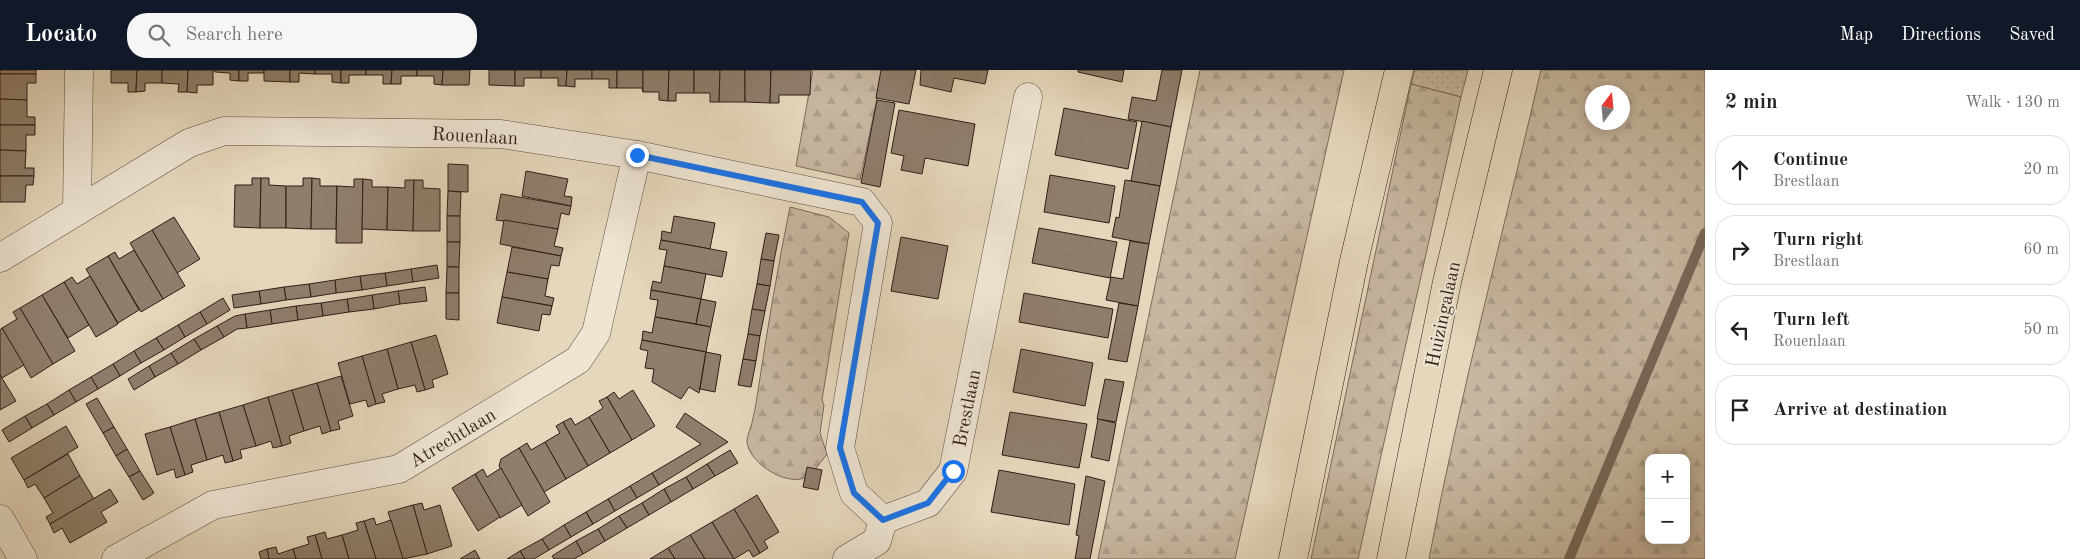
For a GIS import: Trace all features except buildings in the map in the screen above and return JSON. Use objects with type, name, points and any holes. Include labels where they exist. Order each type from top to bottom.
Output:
[{"type":"main road","points":[[1293,559],[1354,261],[1399,70]]},
{"type":"main road","name":"Huizingalaan","points":[[1390,559],[1448,282],[1498,70]]},
{"type":"street","points":[[77,211],[79,70]]},
{"type":"street","name":"Brestlaan","points":[[883,520],[928,503],[953,471],[1028,97]]},
{"type":"street","name":"Rouenlaan","points":[[0,258],[189,143],[224,131],[501,134],[637,155],[862,202],[878,223],[840,448],[854,493],[883,520]]},
{"type":"street","name":"Atrechtlaan","points":[[116,559],[213,505],[399,469],[578,360],[596,333],[637,155]]},
{"type":"street","points":[[0,520],[23,559]]},
{"type":"street","points":[[847,559],[878,541],[883,520]]},
{"type":"green space","points":[[813,70],[883,70],[860,180],[796,166]]},
{"type":"green space","points":[[1200,70],[1344,70],[1235,559],[1098,559]]},
{"type":"green space","points":[[1415,70],[1468,70],[1461,97],[1411,84]]},
{"type":"green space","points":[[1541,70],[1705,70],[1705,559],[1429,559],[1468,375]]},
{"type":"green space","points":[[1411,84],[1461,97],[1358,559],[1311,559]]},
{"type":"green space","points":[[790,207],[829,217],[849,233],[822,400],[824,405],[820,433],[827,454],[809,476],[798,479],[782,477],[765,468],[754,458],[747,440],[755,410],[773,296]]},
{"type":"waterway","points":[[1569,559],[1705,233]]},
{"type":"route","points":[[637,155],[862,202],[878,223],[840,448],[854,493],[883,520],[928,503],[953,471]]}]
